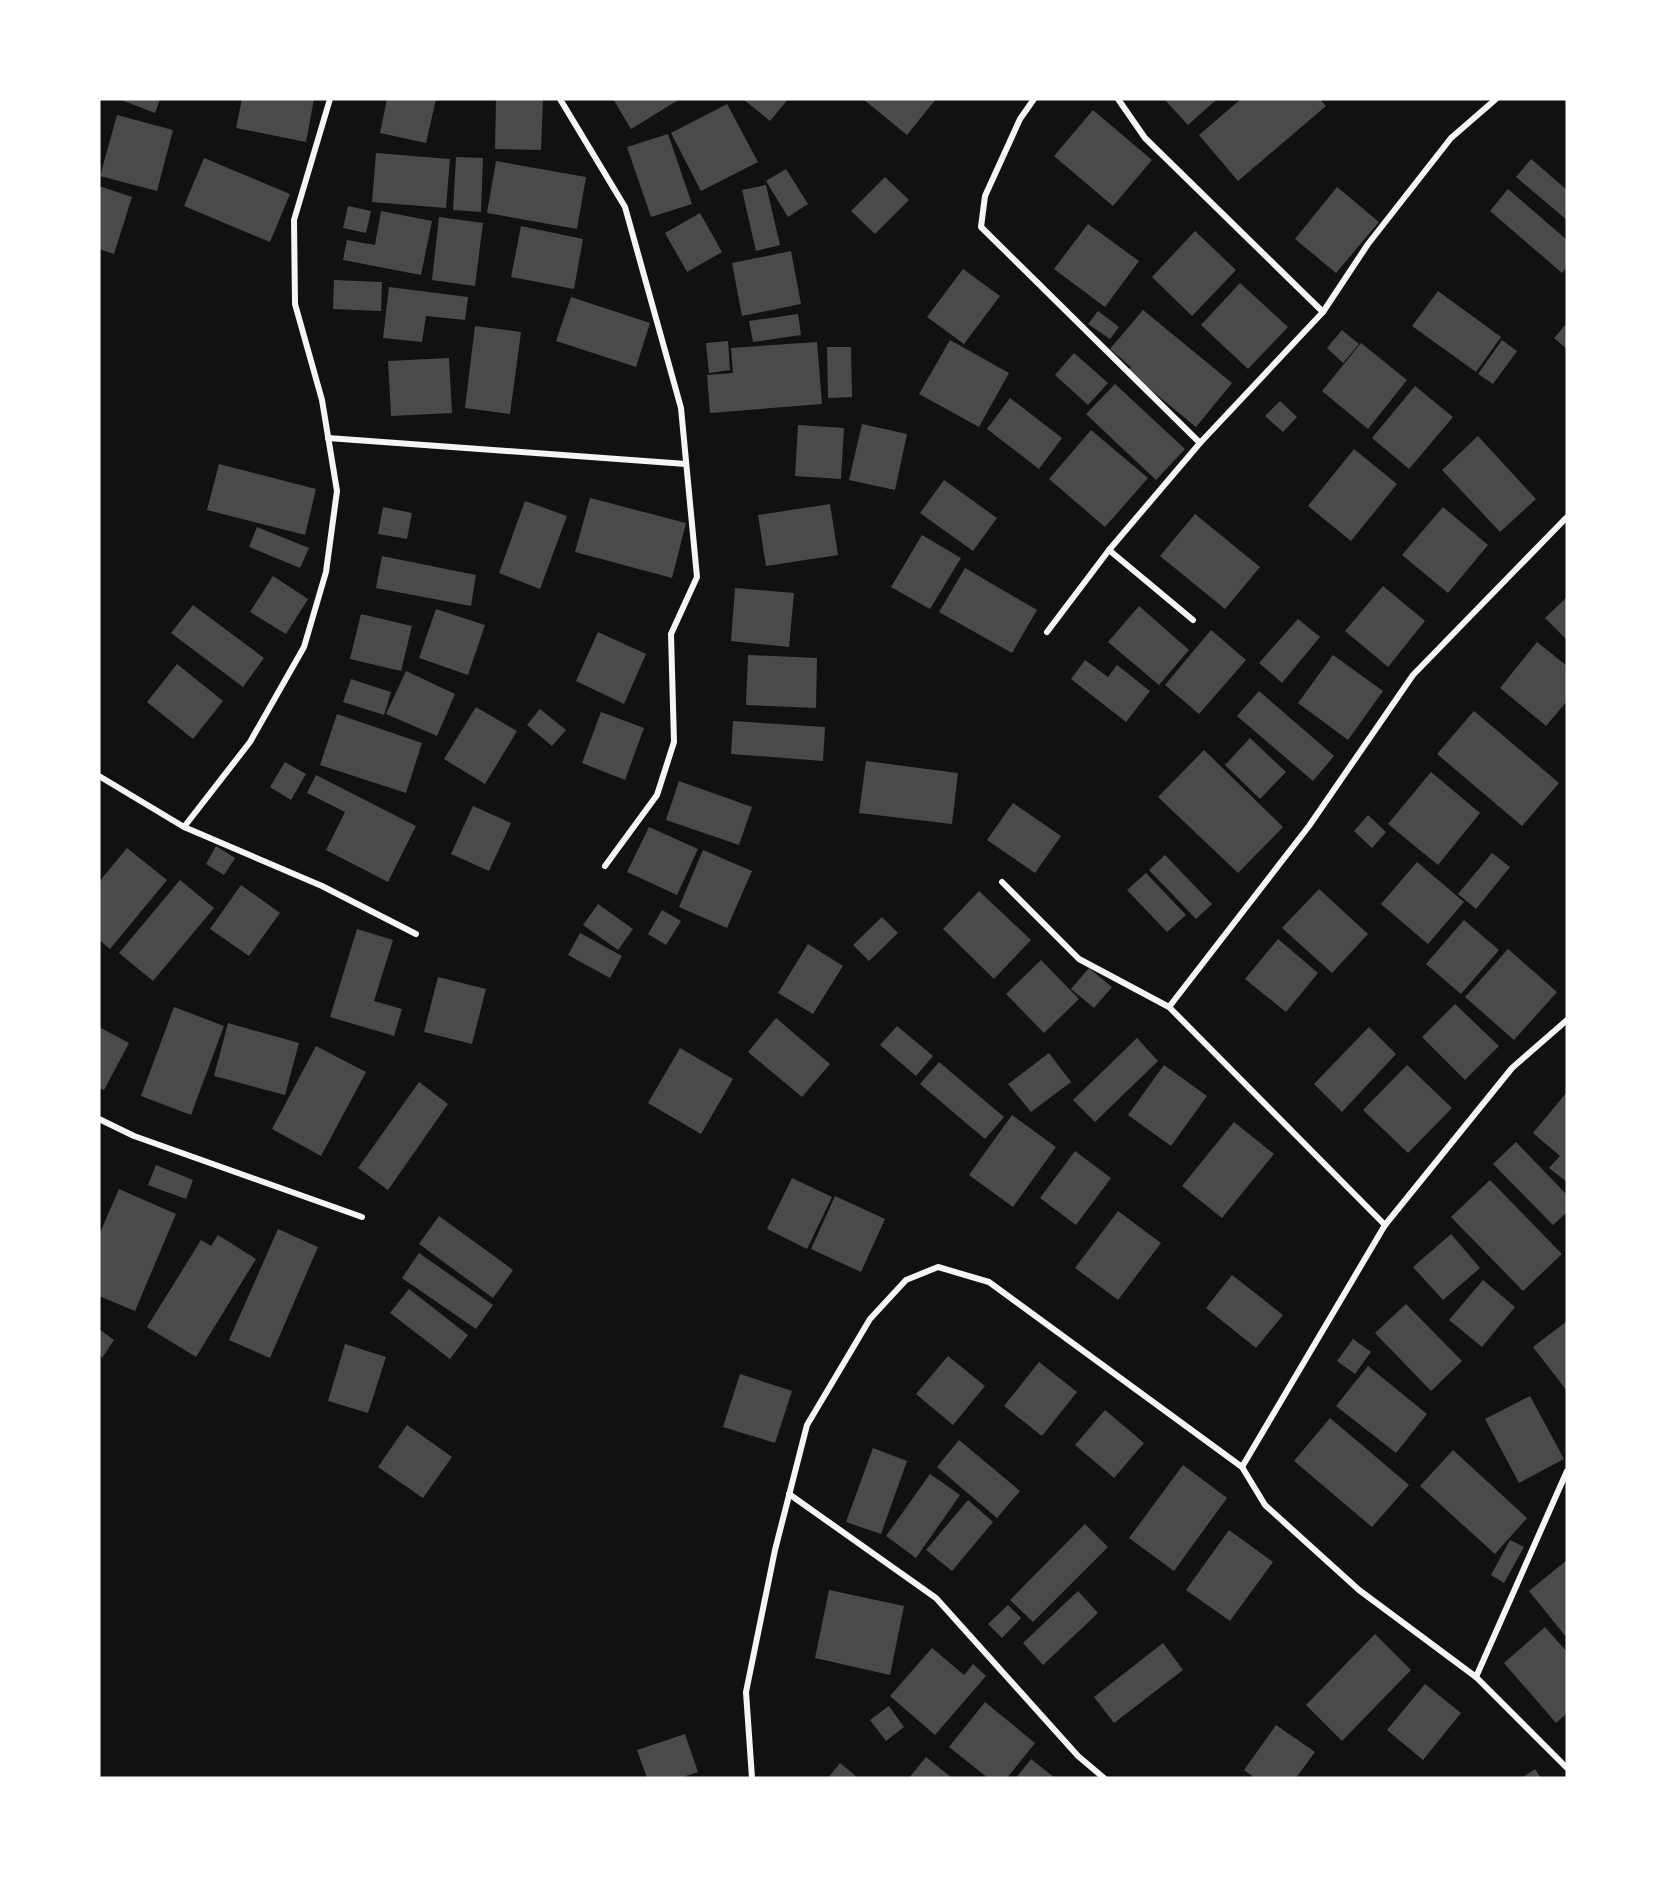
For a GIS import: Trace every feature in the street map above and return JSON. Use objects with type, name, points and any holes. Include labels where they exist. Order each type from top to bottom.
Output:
[{"type":"street","points":[[184,827],[250,742],[304,647],[326,572],[337,491],[322,400],[295,304],[294,220],[330,99]]},
{"type":"street","points":[[560,99],[625,207],[681,408],[697,577],[671,634],[674,742],[657,795],[605,866]]},
{"type":"street","points":[[1034,99],[1020,119],[985,196],[981,227],[1200,443]]},
{"type":"street","points":[[1118,99],[1145,138],[1323,312]]},
{"type":"street","points":[[1047,632],[1109,550],[1200,443],[1323,312],[1368,244],[1451,138],[1496,99]]},
{"type":"street","points":[[328,438],[686,464]]},
{"type":"street","points":[[1169,1007],[1309,826],[1413,675],[1567,517]]},
{"type":"street","points":[[1109,550],[1193,620]]},
{"type":"street","points":[[99,776],[184,827],[322,886],[416,934]]},
{"type":"street","points":[[1002,882],[1079,959],[1169,1007],[1385,1225]]},
{"type":"street","points":[[1242,1467],[1385,1225],[1512,1068],[1567,1020]]},
{"type":"street","points":[[99,1119],[134,1136],[362,1217]]},
{"type":"street","points":[[752,1778],[746,1692],[775,1550],[807,1425],[870,1319],[906,1280],[938,1267],[989,1282],[1242,1467],[1265,1505],[1359,1590],[1476,1677],[1567,1768]]},
{"type":"street","points":[[1476,1677],[1567,1471]]},
{"type":"street","points":[[1560,1483],[1567,1488]]},
{"type":"street","points":[[789,1494],[936,1598],[1078,1756],[1104,1778]]},
{"type":"building","points":[[119,99],[160,99],[155,113]]},
{"type":"building","points":[[242,99],[314,99],[306,142],[236,128]]},
{"type":"building","points":[[387,99],[436,99],[426,143],[380,133]]},
{"type":"building","points":[[496,99],[543,99],[541,150],[495,149]]},
{"type":"building","points":[[613,99],[680,99],[631,129]]},
{"type":"building","points":[[743,99],[788,99],[770,121]]},
{"type":"building","points":[[863,99],[936,99],[907,135]]},
{"type":"building","points":[[1164,99],[1217,99],[1188,125]]},
{"type":"building","points":[[1241,99],[1320,99],[1326,106],[1238,181],[1199,135]]},
{"type":"building","points":[[727,104],[758,162],[701,191],[671,133]]},
{"type":"building","points":[[1093,110],[1152,160],[1113,206],[1054,156]]},
{"type":"building","points":[[117,115],[173,130],[157,191],[100,176]]},
{"type":"building","points":[[668,134],[692,204],[651,217],[627,147]]},
{"type":"building","points":[[376,153],[450,159],[446,208],[372,202]]},
{"type":"building","points":[[456,157],[483,158],[481,212],[453,210]]},
{"type":"building","points":[[204,158],[290,194],[270,242],[184,206]]},
{"type":"building","points":[[1531,159],[1567,190],[1567,220],[1516,177]]},
{"type":"building","points":[[496,161],[586,177],[577,229],[487,213]]},
{"type":"building","points":[[786,169],[808,204],[788,217],[766,181]]},
{"type":"building","points":[[885,177],[909,200],[875,234],[851,211]]},
{"type":"building","points":[[766,185],[780,245],[756,251],[742,190]]},
{"type":"building","points":[[99,186],[132,197],[114,254],[99,249]]},
{"type":"building","points":[[1337,187],[1379,222],[1336,273],[1295,239]]},
{"type":"building","points":[[1508,189],[1567,240],[1567,267],[1562,273],[1490,211]]},
{"type":"building","points":[[348,206],[371,211],[366,233],[343,228]]},
{"type":"building","points":[[381,211],[432,221],[421,275],[343,260],[347,240],[375,245]]},
{"type":"building","points":[[700,213],[722,252],[687,272],[665,233]]},
{"type":"building","points":[[439,217],[483,223],[475,286],[432,280]]},
{"type":"building","points":[[1088,224],[1139,261],[1105,307],[1054,269]]},
{"type":"building","points":[[521,226],[583,239],[574,289],[511,277]]},
{"type":"building","points":[[1195,231],[1236,270],[1192,316],[1152,277]]},
{"type":"building","points":[[791,251],[801,304],[742,316],[732,263]]},
{"type":"building","points":[[963,269],[1000,296],[964,344],[927,317]]},
{"type":"building","points":[[334,280],[382,282],[381,311],[333,309]]},
{"type":"building","points":[[1240,283],[1288,327],[1248,369],[1201,325]]},
{"type":"building","points":[[389,287],[468,297],[465,320],[426,316],[422,342],[383,338]]},
{"type":"building","points":[[1438,291],[1501,337],[1476,372],[1412,326]]},
{"type":"building","points":[[571,297],[650,323],[636,367],[556,341]]},
{"type":"building","points":[[1143,310],[1232,383],[1196,427],[1128,371],[1131,367],[1110,349]]},
{"type":"building","points":[[1098,311],[1119,327],[1110,339],[1088,324]]},
{"type":"building","points":[[798,314],[801,335],[753,342],[749,321]]},
{"type":"building","points":[[1567,323],[1567,349],[1554,338]]},
{"type":"building","points":[[475,326],[521,332],[510,414],[465,408]]},
{"type":"building","points":[[1342,330],[1359,344],[1343,363],[1327,348]]},
{"type":"building","points":[[950,340],[1009,373],[979,427],[919,394]]},
{"type":"building","points":[[1502,340],[1517,351],[1493,384],[1478,374]]},
{"type":"building","points":[[728,341],[730,370],[709,373],[706,343]]},
{"type":"building","points":[[817,342],[822,404],[710,413],[707,375],[733,373],[731,348]]},
{"type":"building","points":[[1361,343],[1407,380],[1368,429],[1322,391]]},
{"type":"building","points":[[827,347],[851,347],[852,397],[828,398]]},
{"type":"building","points":[[1074,353],[1108,383],[1088,405],[1055,375]]},
{"type":"building","points":[[449,358],[452,413],[391,416],[388,361]]},
{"type":"building","points":[[1115,384],[1185,449],[1156,480],[1086,414]]},
{"type":"building","points":[[1415,386],[1453,417],[1409,469],[1372,438]]},
{"type":"building","points":[[1010,398],[1062,438],[1039,469],[987,429]]},
{"type":"building","points":[[1280,401],[1297,417],[1283,432],[1265,416]]},
{"type":"building","points":[[862,424],[907,434],[895,490],[849,480]]},
{"type":"building","points":[[798,425],[844,428],[841,479],[795,476]]},
{"type":"building","points":[[1091,430],[1148,478],[1105,527],[1049,479]]},
{"type":"building","points":[[1478,436],[1536,499],[1500,532],[1442,470]]},
{"type":"building","points":[[1354,449],[1397,484],[1351,541],[1308,506]]},
{"type":"building","points":[[219,464],[316,489],[305,535],[207,510]]},
{"type":"building","points":[[944,480],[997,518],[973,551],[920,513]]},
{"type":"building","points":[[590,498],[686,523],[672,578],[575,552]]},
{"type":"building","points":[[525,501],[567,516],[540,589],[499,573]]},
{"type":"building","points":[[830,504],[838,555],[766,566],[758,515]]},
{"type":"building","points":[[383,507],[412,513],[407,539],[378,534]]},
{"type":"building","points":[[1443,507],[1488,545],[1448,593],[1402,555]]},
{"type":"building","points":[[1195,514],[1260,567],[1225,609],[1160,556]]},
{"type":"building","points":[[257,527],[309,548],[300,568],[249,547]]},
{"type":"building","points":[[922,535],[961,558],[930,609],[891,587]]},
{"type":"building","points":[[382,556],[476,575],[471,606],[376,588]]},
{"type":"building","points":[[965,568],[1037,610],[1012,653],[939,612]]},
{"type":"building","points":[[273,576],[308,599],[286,634],[250,612]]},
{"type":"building","points":[[1383,586],[1425,621],[1388,667],[1345,631]]},
{"type":"building","points":[[735,588],[794,593],[789,647],[731,641]]},
{"type":"building","points":[[1567,597],[1567,640],[1545,618]]},
{"type":"building","points":[[193,605],[264,658],[243,687],[171,633]]},
{"type":"building","points":[[1139,606],[1189,650],[1159,685],[1108,642]]},
{"type":"building","points":[[436,609],[485,625],[468,675],[419,658]]},
{"type":"building","points":[[361,614],[412,626],[401,671],[350,659]]},
{"type":"building","points":[[1298,619],[1320,637],[1282,683],[1259,663]]},
{"type":"building","points":[[1211,630],[1246,660],[1199,714],[1165,685]]},
{"type":"building","points":[[598,632],[646,654],[624,704],[576,681]]},
{"type":"building","points":[[1537,642],[1567,666],[1567,701],[1546,726],[1500,688]]},
{"type":"building","points":[[748,655],[817,658],[816,708],[746,705]]},
{"type":"building","points":[[1333,655],[1383,691],[1348,740],[1298,703]]},
{"type":"building","points":[[1085,660],[1108,677],[1117,665],[1150,691],[1126,722],[1071,679]]},
{"type":"building","points":[[177,664],[223,701],[193,739],[147,702]]},
{"type":"building","points":[[406,671],[455,694],[437,736],[386,714]]},
{"type":"building","points":[[351,679],[391,692],[384,715],[343,702]]},
{"type":"building","points":[[1259,691],[1334,756],[1313,781],[1237,716]]},
{"type":"building","points":[[476,707],[517,731],[485,784],[444,759]]},
{"type":"building","points":[[540,709],[566,730],[552,746],[527,725]]},
{"type":"building","points":[[1474,711],[1559,783],[1522,826],[1437,754]]},
{"type":"building","points":[[601,712],[644,728],[625,780],[582,763]]},
{"type":"building","points":[[337,714],[422,743],[406,793],[320,765]]},
{"type":"building","points":[[733,721],[825,727],[823,761],[731,754]]},
{"type":"building","points":[[1250,738],[1286,772],[1260,799],[1225,765]]},
{"type":"building","points":[[1204,750],[1283,827],[1238,873],[1158,797]]},
{"type":"building","points":[[866,761],[958,773],[952,824],[859,813]]},
{"type":"building","points":[[285,762],[306,774],[291,800],[270,787]]},
{"type":"building","points":[[1431,772],[1480,813],[1438,865],[1388,824]]},
{"type":"building","points":[[316,775],[416,826],[388,882],[326,850],[345,812],[307,793]]},
{"type":"building","points":[[679,781],[752,807],[739,845],[666,820]]},
{"type":"building","points":[[1013,803],[1061,836],[1035,873],[987,840]]},
{"type":"building","points":[[473,806],[511,823],[489,871],[451,854]]},
{"type":"building","points":[[1368,815],[1386,832],[1372,848],[1354,831]]},
{"type":"building","points":[[649,827],[698,849],[677,895],[627,872]]},
{"type":"building","points":[[216,846],[235,858],[224,875],[206,864]]},
{"type":"building","points":[[127,848],[167,880],[110,949],[99,940],[99,882]]},
{"type":"building","points":[[703,850],[752,871],[727,928],[679,907]]},
{"type":"building","points":[[1492,853],[1510,867],[1476,909],[1458,894]]},
{"type":"building","points":[[1165,855],[1212,904],[1196,919],[1149,870]]},
{"type":"building","points":[[1417,862],[1464,902],[1428,944],[1381,904]]},
{"type":"building","points":[[1146,873],[1186,915],[1167,932],[1127,890]]},
{"type":"building","points":[[180,880],[214,908],[153,981],[119,953]]},
{"type":"building","points":[[241,885],[280,913],[249,956],[210,929]]},
{"type":"building","points":[[1319,889],[1368,934],[1332,973],[1282,928]]},
{"type":"building","points":[[979,891],[1031,940],[994,979],[943,929]]},
{"type":"building","points":[[598,904],[633,929],[618,950],[583,925]]},
{"type":"building","points":[[662,910],[681,921],[666,945],[648,934]]},
{"type":"building","points":[[882,917],[898,933],[869,961],[853,945]]},
{"type":"building","points":[[1464,920],[1499,950],[1461,994],[1426,964]]},
{"type":"building","points":[[357,929],[393,940],[374,1001],[402,1009],[394,1036],[330,1017]]},
{"type":"building","points":[[580,933],[622,956],[610,978],[568,955]]},
{"type":"building","points":[[1278,939],[1318,973],[1286,1012],[1245,979]]},
{"type":"building","points":[[808,944],[843,966],[813,1014],[778,993]]},
{"type":"building","points":[[1508,949],[1557,992],[1514,1040],[1465,997]]},
{"type":"building","points":[[1041,960],[1079,999],[1044,1033],[1006,994]]},
{"type":"building","points":[[1089,968],[1112,987],[1094,1008],[1071,989]]},
{"type":"building","points":[[438,977],[486,989],[472,1044],[424,1032]]},
{"type":"building","points":[[1455,1004],[1499,1046],[1465,1080],[1422,1037]]},
{"type":"building","points":[[174,1007],[224,1026],[191,1115],[141,1096]]},
{"type":"building","points":[[776,1018],[830,1064],[802,1097],[748,1052]]},
{"type":"building","points":[[228,1023],[299,1043],[285,1095],[214,1076]]},
{"type":"building","points":[[897,1026],[933,1056],[916,1076],[880,1045]]},
{"type":"building","points":[[99,1027],[129,1043],[104,1090],[99,1088]]},
{"type":"building","points":[[1369,1027],[1396,1054],[1342,1112],[1314,1084]]},
{"type":"building","points":[[1137,1038],[1158,1061],[1095,1122],[1073,1100]]},
{"type":"building","points":[[316,1046],[366,1072],[321,1156],[272,1129]]},
{"type":"building","points":[[680,1048],[733,1079],[701,1134],[648,1103]]},
{"type":"building","points":[[1049,1053],[1071,1082],[1031,1112],[1008,1084]]},
{"type":"building","points":[[939,1062],[1004,1117],[985,1139],[920,1084]]},
{"type":"building","points":[[1164,1065],[1207,1096],[1171,1146],[1128,1115]]},
{"type":"building","points":[[1407,1065],[1452,1108],[1408,1153],[1363,1110]]},
{"type":"building","points":[[419,1082],[448,1104],[388,1190],[358,1168]]},
{"type":"building","points":[[1567,1092],[1567,1182],[1549,1168],[1560,1156],[1533,1133]]},
{"type":"building","points":[[1012,1115],[1056,1147],[1013,1207],[969,1175]]},
{"type":"building","points":[[1234,1122],[1274,1154],[1222,1218],[1182,1186]]},
{"type":"building","points":[[1516,1142],[1567,1195],[1567,1212],[1553,1225],[1493,1164]]},
{"type":"building","points":[[1075,1151],[1111,1178],[1076,1225],[1040,1198]]},
{"type":"building","points":[[156,1165],[193,1180],[186,1199],[148,1185]]},
{"type":"building","points":[[792,1178],[832,1197],[807,1249],[767,1229]]},
{"type":"building","points":[[1490,1180],[1562,1254],[1523,1291],[1451,1217]]},
{"type":"building","points":[[119,1189],[176,1214],[135,1311],[99,1296],[99,1235]]},
{"type":"building","points":[[835,1196],[885,1219],[861,1272],[811,1249]]},
{"type":"building","points":[[1118,1211],[1161,1243],[1118,1300],[1075,1268]]},
{"type":"building","points":[[439,1216],[513,1270],[493,1298],[419,1244]]},
{"type":"building","points":[[278,1229],[318,1247],[270,1358],[229,1340]]},
{"type":"building","points":[[1451,1234],[1480,1268],[1443,1300],[1413,1267]]},
{"type":"building","points":[[218,1235],[256,1259],[196,1357],[147,1327],[201,1240],[211,1246]]},
{"type":"building","points":[[419,1253],[493,1305],[476,1329],[402,1278]]},
{"type":"building","points":[[1232,1275],[1283,1315],[1256,1348],[1206,1308]]},
{"type":"building","points":[[1483,1280],[1515,1307],[1482,1347],[1449,1320]]},
{"type":"building","points":[[409,1289],[468,1335],[450,1359],[390,1313]]},
{"type":"building","points":[[1406,1304],[1462,1361],[1431,1391],[1375,1333]]},
{"type":"building","points":[[1567,1321],[1567,1391],[1533,1347]]},
{"type":"building","points":[[99,1329],[114,1340],[102,1358],[99,1355]]},
{"type":"building","points":[[1353,1339],[1371,1352],[1355,1374],[1337,1361]]},
{"type":"building","points":[[345,1344],[386,1357],[368,1413],[328,1401]]},
{"type":"building","points":[[948,1356],[985,1386],[953,1425],[916,1394]]},
{"type":"building","points":[[1039,1362],[1077,1392],[1042,1436],[1004,1406]]},
{"type":"building","points":[[1368,1366],[1427,1414],[1396,1453],[1336,1406]]},
{"type":"building","points":[[740,1374],[792,1391],[775,1443],[723,1427]]},
{"type":"building","points":[[1530,1396],[1564,1459],[1519,1483],[1485,1419]]},
{"type":"building","points":[[1105,1410],[1144,1443],[1114,1478],[1075,1445]]},
{"type":"building","points":[[1330,1418],[1409,1485],[1372,1527],[1294,1461]]},
{"type":"building","points":[[407,1425],[452,1457],[423,1498],[378,1467]]},
{"type":"building","points":[[959,1440],[1020,1491],[997,1518],[937,1467]]},
{"type":"building","points":[[873,1448],[907,1461],[881,1534],[846,1522]]},
{"type":"building","points":[[1453,1450],[1527,1518],[1495,1554],[1420,1486]]},
{"type":"building","points":[[1183,1465],[1227,1498],[1174,1571],[1129,1538]]},
{"type":"building","points":[[930,1474],[960,1495],[916,1558],[886,1536]]},
{"type":"building","points":[[968,1500],[993,1522],[952,1571],[926,1550]]},
{"type":"building","points":[[1085,1524],[1108,1547],[1033,1622],[1010,1600]]},
{"type":"building","points":[[1229,1530],[1273,1562],[1230,1621],[1186,1590]]},
{"type":"building","points":[[1510,1540],[1524,1547],[1504,1583],[1491,1575]]},
{"type":"building","points":[[1567,1560],[1567,1638],[1529,1591]]},
{"type":"building","points":[[829,1590],[904,1606],[890,1675],[815,1658]]},
{"type":"building","points":[[1078,1591],[1098,1613],[1043,1665],[1023,1643]]},
{"type":"building","points":[[1008,1605],[1021,1618],[1002,1638],[988,1624]]},
{"type":"building","points":[[1545,1627],[1567,1652],[1567,1713],[1556,1723],[1504,1663]]},
{"type":"building","points":[[1375,1634],[1411,1670],[1342,1741],[1306,1705]]},
{"type":"building","points":[[1163,1643],[1183,1670],[1114,1723],[1094,1697]]},
{"type":"building","points":[[932,1648],[964,1675],[973,1664],[986,1676],[935,1735],[890,1696]]},
{"type":"building","points":[[1425,1684],[1461,1713],[1423,1760],[1387,1730]]},
{"type":"building","points":[[985,1702],[1035,1743],[1007,1778],[988,1778],[949,1747]]},
{"type":"building","points":[[889,1706],[904,1727],[886,1741],[870,1720]]},
{"type":"building","points":[[1276,1725],[1315,1752],[1296,1778],[1255,1778],[1244,1770]]},
{"type":"building","points":[[685,1734],[698,1772],[680,1778],[647,1778],[637,1750]]},
{"type":"building","points":[[926,1757],[952,1778],[909,1778]]},
{"type":"building","points":[[1031,1759],[1055,1778],[1016,1778]]},
{"type":"building","points":[[840,1763],[858,1778],[828,1778]]},
{"type":"building","points":[[1535,1769],[1541,1778],[1522,1778]]}]
